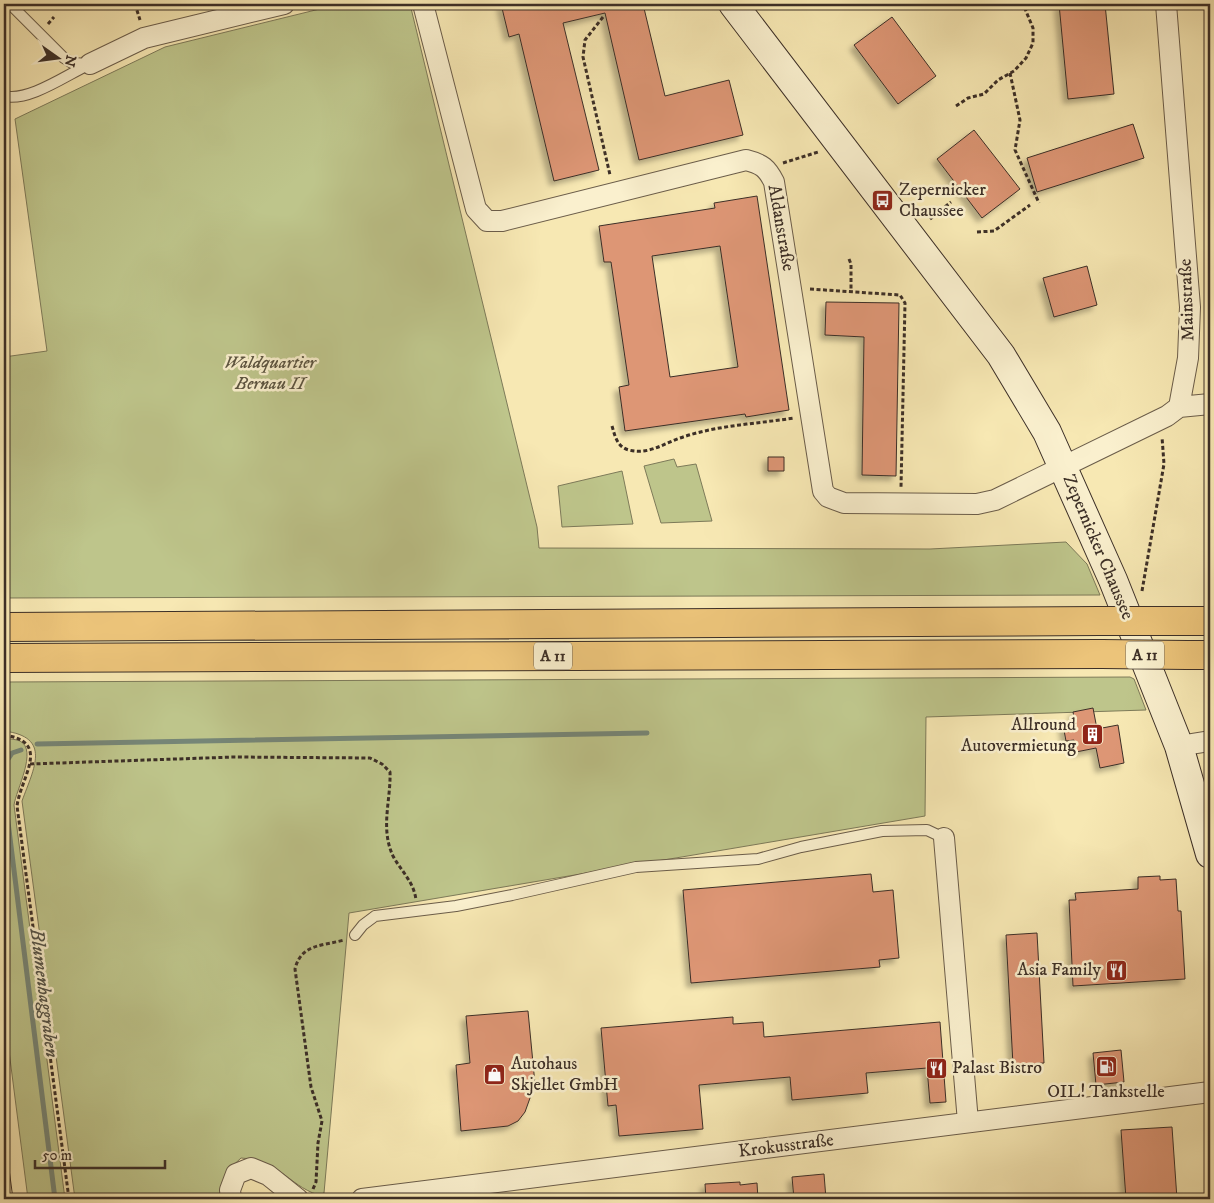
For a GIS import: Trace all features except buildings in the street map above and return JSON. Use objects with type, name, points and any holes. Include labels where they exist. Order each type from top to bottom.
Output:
[{"type":"highway","name":"A 11","points":[[4,627],[1197,621]]},
{"type":"highway","name":"A 11","points":[[4,658],[1199,655]]},
{"type":"main road","name":"Zepernicker Chaussee","points":[[733,4],[1001,355],[1047,432],[1064,466],[1113,580],[1179,746],[1210,854]]},
{"type":"street","points":[[90,64],[144,38],[284,4]]},
{"type":"street","name":"Aldanstraße","points":[[423,4],[476,209],[487,221],[502,221],[746,160],[761,163],[769,171],[774,182],[822,491],[828,498],[844,502],[977,504],[995,500],[1064,466]]},
{"type":"street","name":"Mainstraße","points":[[1166,4],[1190,307],[1187,365],[1179,407]]},
{"type":"street","points":[[1064,466],[1161,419],[1179,407],[1210,404]]},
{"type":"street","points":[[1179,746],[1210,741]]},
{"type":"street","points":[[944,838],[968,1122]]},
{"type":"street","name":"Krokusstraße","points":[[362,1199],[1210,1092]]},
{"type":"street","points":[[231,1199],[230,1190],[236,1174],[251,1168],[306,1196]]},
{"type":"lane","points":[[10,4],[64,58],[80,65],[90,64]]},
{"type":"lane","points":[[4,96],[19,97],[34,92],[90,64]]},
{"type":"lane","points":[[355,935],[362,924],[375,916],[512,895],[636,867],[758,859],[802,847],[882,831],[927,830],[944,838]]},
{"type":"path","points":[[956,106],[968,98],[984,94],[998,80],[1010,73],[1026,58],[1033,43],[1033,28],[1024,4]]},
{"type":"path","points":[[48,24],[54,17]]},
{"type":"path","points":[[603,17],[585,40],[583,57],[612,183]]},
{"type":"path","points":[[1010,73],[1020,120],[1015,150],[1039,203]]},
{"type":"path","points":[[783,163],[821,151]]},
{"type":"path","points":[[930,219],[951,202]]},
{"type":"path","points":[[977,232],[994,230],[1030,205]]},
{"type":"path","points":[[849,259],[851,264],[851,292]]},
{"type":"path","points":[[791,288],[900,295],[905,303],[901,493]]},
{"type":"path","points":[[612,426],[618,444],[628,450],[647,452],[681,438],[718,428],[800,417]]},
{"type":"path","points":[[1141,599],[1164,464],[1161,419]]},
{"type":"path","points":[[4,735],[20,738],[28,743],[30,753],[30,764],[17,806],[69,1199]]},
{"type":"path","points":[[30,764],[235,757],[370,758],[382,764],[390,772],[386,809],[387,834],[393,856],[415,892],[418,910]]},
{"type":"path","points":[[306,1196],[322,1121],[311,1087],[295,968],[298,957],[305,950],[346,940],[355,935]]},
{"type":"green space","name":"Waldquartier Bernau II","points":[[340,4],[410,4],[537,527],[539,548],[930,549],[1066,542],[1087,564],[1100,595],[4,598],[4,357],[47,351],[15,119],[165,47]]},
{"type":"green space","points":[[674,459],[677,467],[696,464],[712,521],[661,523],[644,466]]},
{"type":"green space","points":[[622,471],[633,524],[562,527],[558,486]]},
{"type":"green space","points":[[1130,677],[1134,679],[1146,710],[926,717],[925,816],[349,913],[324,1193],[318,1195],[307,1190],[265,1163],[241,1158],[226,1172],[224,1199],[75,1199],[22,801],[36,756],[34,747],[29,740],[19,734],[4,731],[4,682]]},
{"type":"green space","points":[[4,738],[20,741],[25,746],[27,753],[27,761],[14,805],[65,1199],[28,1199],[4,1012]]},
{"type":"waterway","points":[[37,744],[647,733]]},
{"type":"waterway","name":"Blumenhaggraben","points":[[4,765],[12,753],[21,750]]},
{"type":"waterway","name":"Blumenhaggraben","points":[[4,790],[55,1199]]},
{"type":"tram line","points":[[4,1131],[13,1199]]},
{"type":"place","name":"Zepernicker Chaussee","points":[[883,200]]},
{"type":"place","name":"Allround Autovermietung","points":[[1092,735]]},
{"type":"place","name":"Asia Family","points":[[1117,970]]},
{"type":"place","name":"OIL! Tankstelle","points":[[1106,1067]]},
{"type":"place","name":"Palast Bistro","points":[[936,1068]]},
{"type":"place","name":"Autohaus Skjellet GmbH","points":[[495,1074]]}]
